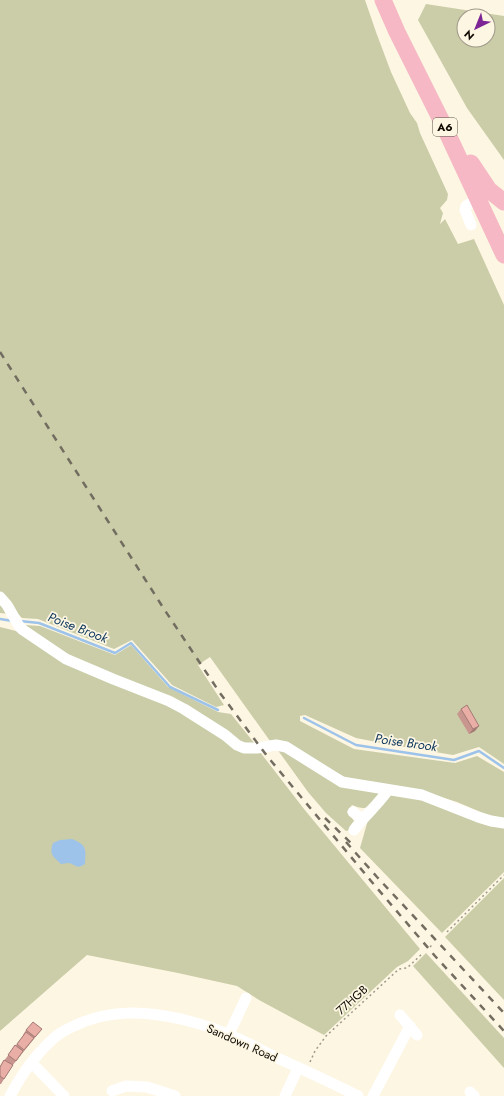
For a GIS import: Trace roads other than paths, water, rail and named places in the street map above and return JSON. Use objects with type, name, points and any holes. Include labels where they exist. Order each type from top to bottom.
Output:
[{"type":"highway","name":"A6","points":[[383,0],[478,199],[502,245]]},
{"type":"highway","points":[[443,124],[489,190],[504,202]]},
{"type":"street","points":[[471,225],[465,210],[466,206],[478,199]]},
{"type":"street","points":[[0,597],[23,630],[66,659],[169,701],[244,748],[257,748],[276,745],[286,747],[342,782],[422,795],[478,817],[504,823]]},
{"type":"street","points":[[354,830],[358,816],[382,799],[388,790]]},
{"type":"street","points":[[229,1034],[246,998]]},
{"type":"street","name":"Sandown Road","points":[[10,1096],[43,1049],[61,1033],[86,1020],[103,1015],[122,1013],[144,1013],[172,1017],[229,1034],[358,1096]]},
{"type":"street","points":[[373,1096],[414,1031],[400,1015]]},
{"type":"street","points":[[32,1063],[64,1096]]},
{"type":"street","points":[[285,1096],[302,1070]]},
{"type":"street","points":[[112,1091],[126,1086],[147,1087],[175,1096]]},
{"type":"water","points":[[72,839],[80,843],[85,851],[85,864],[80,867],[68,863],[61,864],[54,857],[51,850],[53,843],[60,840]]},
{"type":"waterway","name":"Poise Brook","points":[[0,619],[13,621]]},
{"type":"waterway","name":"Poise Brook","points":[[20,621],[39,623],[115,653],[131,643],[170,687],[218,710]]},
{"type":"waterway","name":"Poise Brook","points":[[304,718],[356,745],[454,760],[479,751],[504,768]]},
{"type":"railway","points":[[0,352],[164,609],[220,693],[267,756],[371,881],[435,956],[504,1031]]},
{"type":"railway","points":[[325,818],[352,844]]},
{"type":"railway","points":[[346,842],[504,1013]]}]
